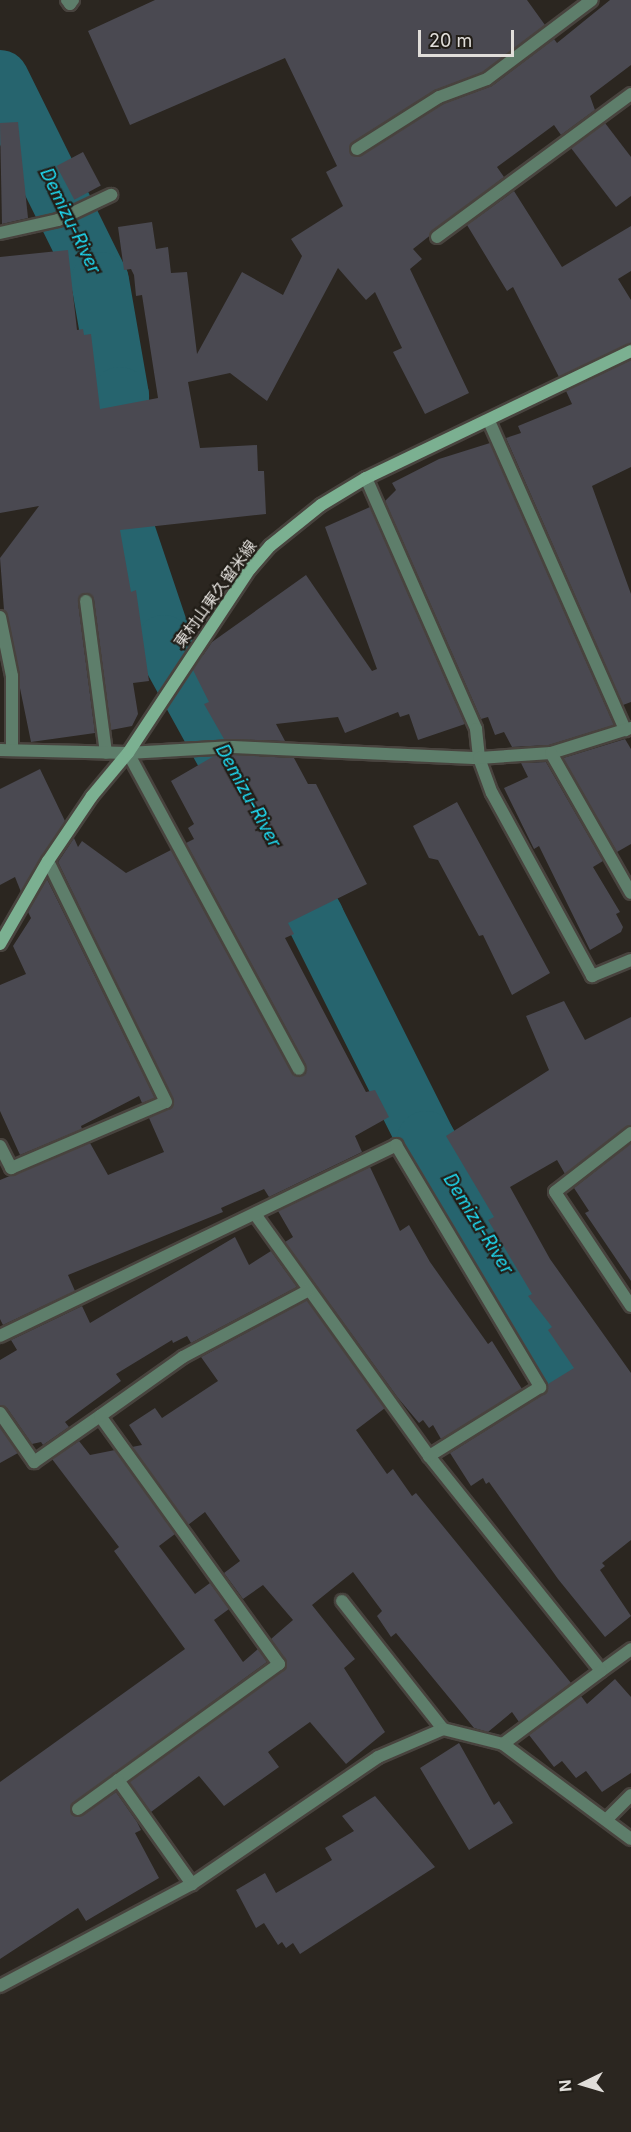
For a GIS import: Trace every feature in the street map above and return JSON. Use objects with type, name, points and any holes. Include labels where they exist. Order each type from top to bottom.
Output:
[{"type":"main road","name":"東村山東久留米線","points":[[0,944],[48,861],[92,796],[128,753],[197,646],[270,546],[321,505],[366,478],[631,351]]},
{"type":"street","points":[[67,0],[70,4],[73,0]]},
{"type":"street","points":[[357,149],[439,97],[487,79],[592,0]]},
{"type":"street","points":[[437,237],[631,94]]},
{"type":"street","points":[[0,233],[58,220],[111,195]]},
{"type":"street","points":[[0,617],[12,676],[6,750],[128,753],[233,747],[479,758],[551,753],[628,729],[489,421]]},
{"type":"street","points":[[366,478],[476,729],[479,758],[492,793],[592,976],[631,960]]},
{"type":"street","points":[[86,601],[106,753]]},
{"type":"street","points":[[128,753],[299,1069]]},
{"type":"street","points":[[551,753],[631,893]]},
{"type":"street","points":[[0,1146],[11,1168],[166,1102],[48,861]]},
{"type":"street","points":[[631,1133],[555,1192],[631,1306]]},
{"type":"street","points":[[0,1336],[396,1145],[540,1387],[429,1456]]},
{"type":"street","points":[[255,1214],[307,1291],[429,1456],[602,1671]]},
{"type":"street","points":[[0,1413],[34,1462],[183,1357],[307,1291]]},
{"type":"street","points":[[78,1809],[279,1664],[100,1416]]},
{"type":"street","points":[[342,1601],[443,1729]]},
{"type":"street","points":[[503,1744],[631,1649]]},
{"type":"street","points":[[0,1986],[192,1884],[378,1757],[443,1729],[503,1744],[631,1839]]},
{"type":"street","points":[[118,1780],[192,1884]]},
{"type":"street","points":[[607,1819],[631,1795]]},
{"type":"building","points":[[155,0],[527,0],[545,25],[483,72],[435,90],[353,142],[349,150],[357,157],[443,104],[492,86],[554,39],[557,43],[610,0],[631,0],[631,65],[590,96],[595,110],[561,135],[554,125],[497,167],[504,177],[413,249],[422,259],[410,269],[469,393],[425,414],[393,352],[402,348],[375,292],[366,300],[338,268],[267,401],[230,373],[188,382],[200,448],[257,445],[258,471],[264,471],[266,514],[120,530],[131,592],[136,590],[149,681],[133,683],[138,714],[132,726],[111,730],[94,600],[84,593],[78,602],[95,733],[31,742],[4,610],[0,558],[39,506],[0,513],[0,257],[68,250],[77,330],[83,329],[84,335],[91,334],[100,409],[158,398],[142,295],[136,296],[134,275],[131,269],[124,270],[118,227],[152,222],[156,249],[168,247],[171,273],[187,272],[197,354],[242,272],[283,295],[302,256],[291,239],[343,206],[326,172],[337,166],[285,58],[130,125],[88,31]]},
{"type":"building","points":[[18,122],[28,218],[2,224],[0,123]]},
{"type":"building","points":[[605,123],[631,157],[631,196],[616,207],[571,148]]},
{"type":"building","points":[[83,152],[101,186],[74,200],[57,166]]},
{"type":"building","points":[[514,191],[562,267],[631,226],[631,271],[618,279],[631,300],[631,343],[559,377],[513,287],[507,291],[467,225]]},
{"type":"building","points":[[631,360],[631,467],[592,486],[631,594],[631,702],[623,705],[506,438],[521,433],[518,426],[572,404],[566,391]]},
{"type":"building","points":[[490,443],[614,725],[549,745],[512,747],[504,732],[495,735],[488,717],[481,719],[385,501],[396,490],[392,483],[439,459]]},
{"type":"building","points":[[370,507],[465,724],[418,740],[409,714],[400,717],[398,712],[345,733],[338,717],[276,724],[285,741],[224,739],[204,704],[209,702],[193,670],[212,642],[306,575],[372,671],[377,669],[325,527]]},
{"type":"building","points":[[625,739],[631,749],[631,844],[617,852],[563,758]]},
{"type":"building","points":[[214,756],[294,758],[308,784],[316,784],[367,884],[288,923],[294,934],[285,938],[366,1092],[375,1090],[389,1117],[355,1136],[362,1152],[269,1197],[264,1189],[221,1208],[223,1212],[68,1275],[75,1291],[3,1325],[0,1319],[0,1180],[90,1143],[108,1175],[164,1152],[149,1118],[174,1103],[58,862],[74,838],[78,847],[82,841],[126,873],[171,850],[292,1073],[299,1077],[306,1073],[306,1065],[186,843],[194,839],[188,828],[194,824],[171,781]]},
{"type":"building","points":[[546,762],[603,861],[593,867],[620,912],[616,914],[623,927],[621,932],[590,950],[539,846],[534,849],[504,788],[528,777],[521,763]]},
{"type":"building","points":[[40,769],[65,821],[21,892],[15,877],[0,885],[0,789]]},
{"type":"building","points":[[457,802],[550,973],[512,995],[483,935],[479,936],[438,860],[429,858],[413,826]]},
{"type":"building","points":[[47,879],[155,1098],[142,1103],[139,1096],[81,1126],[82,1129],[20,1155],[0,1111],[0,985],[26,974],[13,946],[31,918],[28,912]]},
{"type":"building","points":[[564,1001],[585,1040],[631,1017],[631,1125],[565,1174],[557,1160],[510,1187],[550,1259],[631,1373],[631,1540],[602,1563],[605,1566],[600,1570],[631,1616],[605,1637],[558,1579],[489,1482],[486,1484],[483,1478],[471,1486],[450,1453],[544,1394],[548,1384],[574,1368],[548,1330],[552,1327],[528,1296],[532,1294],[488,1220],[494,1217],[446,1136],[549,1070],[526,1016]]},
{"type":"building","points":[[631,1143],[631,1281],[585,1213],[589,1211],[574,1188]]},
{"type":"building","points":[[370,1167],[400,1231],[409,1225],[430,1262],[488,1344],[492,1341],[522,1389],[441,1439],[433,1425],[429,1428],[423,1420],[419,1423],[398,1398],[285,1242],[293,1237],[278,1211]]},
{"type":"building","points":[[235,1237],[249,1265],[271,1251],[297,1287],[191,1343],[187,1336],[173,1343],[172,1340],[116,1374],[121,1381],[65,1422],[69,1427],[43,1445],[41,1442],[32,1444],[7,1408],[0,1405],[0,1360],[17,1350],[11,1340],[82,1306],[90,1323]]},
{"type":"building","points":[[307,1300],[385,1408],[356,1430],[387,1474],[393,1469],[412,1496],[416,1493],[571,1683],[519,1722],[512,1712],[488,1732],[474,1728],[396,1633],[391,1637],[377,1616],[382,1611],[353,1572],[312,1605],[355,1659],[344,1668],[385,1732],[346,1764],[310,1722],[268,1752],[279,1767],[224,1806],[199,1776],[151,1812],[129,1782],[284,1670],[286,1660],[271,1639],[293,1620],[263,1585],[243,1599],[224,1573],[240,1561],[205,1512],[188,1525],[132,1447],[142,1445],[129,1425],[155,1408],[162,1418],[218,1381],[201,1357]]},
{"type":"building","points":[[0,1427],[18,1453],[0,1463]]},
{"type":"building","points":[[79,1441],[90,1455],[115,1450],[175,1534],[159,1546],[195,1594],[210,1583],[229,1609],[214,1620],[243,1662],[258,1649],[267,1662],[71,1805],[71,1813],[79,1817],[116,1792],[141,1830],[135,1833],[159,1878],[86,1921],[78,1908],[0,1959],[0,1782],[185,1649],[114,1551],[119,1547],[52,1459]]},
{"type":"building","points":[[615,1679],[631,1697],[631,1773],[602,1792],[586,1771],[576,1778],[562,1761],[554,1767],[529,1735],[581,1696],[587,1704]]},
{"type":"building","points":[[459,1743],[494,1805],[499,1801],[513,1823],[469,1850],[420,1768]]},
{"type":"building","points":[[375,1796],[435,1867],[300,1954],[293,1943],[286,1948],[282,1942],[278,1945],[264,1923],[256,1928],[236,1890],[265,1873],[276,1893],[332,1860],[325,1848],[354,1831],[342,1816]]},
{"type":"waterway","name":"Demizu-River","points":[[0,79],[100,281],[120,396],[123,522],[164,644],[315,918],[426,1140],[604,1429],[631,1463]]}]
